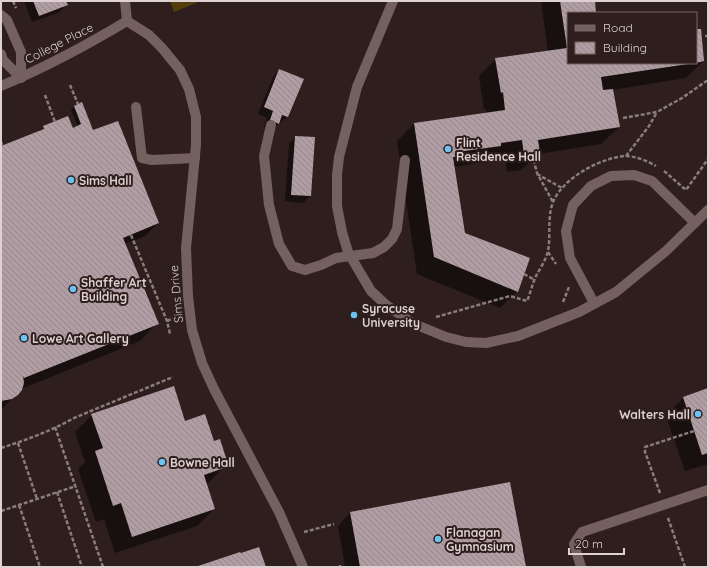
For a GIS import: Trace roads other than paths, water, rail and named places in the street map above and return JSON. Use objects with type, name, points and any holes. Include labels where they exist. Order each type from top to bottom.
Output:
[{"type":"street","points":[[125,1],[127,21]]},
{"type":"street","points":[[393,1],[357,87],[339,157],[337,175],[337,206],[342,232],[352,257],[371,291],[385,304],[420,327],[446,337],[466,342],[486,343],[518,336],[580,312],[621,287],[666,251],[708,210]]},
{"type":"street","points":[[1,15],[7,20],[21,52],[21,78]]},
{"type":"street","name":"College Place","points":[[1,86],[21,78],[127,21]]},
{"type":"street","name":"Sims Drive","points":[[127,21],[149,35],[162,48],[180,70],[189,89],[196,117],[195,158],[186,248],[188,296],[192,330],[205,369],[279,512],[303,567]]},
{"type":"street","points":[[1,54],[4,60],[21,78]]},
{"type":"street","points":[[136,107],[142,158],[152,160],[195,158]]},
{"type":"street","points":[[271,125],[264,156],[269,205],[279,244],[292,266],[305,270],[336,258],[373,253],[384,247],[392,239],[397,229],[405,160]]},
{"type":"street","points":[[594,303],[570,258],[566,232],[573,205],[591,186],[611,176],[634,175],[652,181],[695,222]]},
{"type":"street","points":[[581,567],[574,544],[582,532],[708,490]]},
{"type":"place","name":"Flint Residence Hall","points":[[448,149]]},
{"type":"place","name":"Sims Hall","points":[[71,180]]},
{"type":"place","name":"Shaffer Art Building","points":[[73,289]]},
{"type":"place","name":"Syracuse University","points":[[354,315]]},
{"type":"place","name":"Lowe Art Gallery","points":[[24,338]]},
{"type":"place","name":"Walters Hall","points":[[698,414]]},
{"type":"place","name":"Bowne Hall","points":[[162,462]]},
{"type":"place","name":"Flanagan Gymnasium","points":[[438,539]]}]
